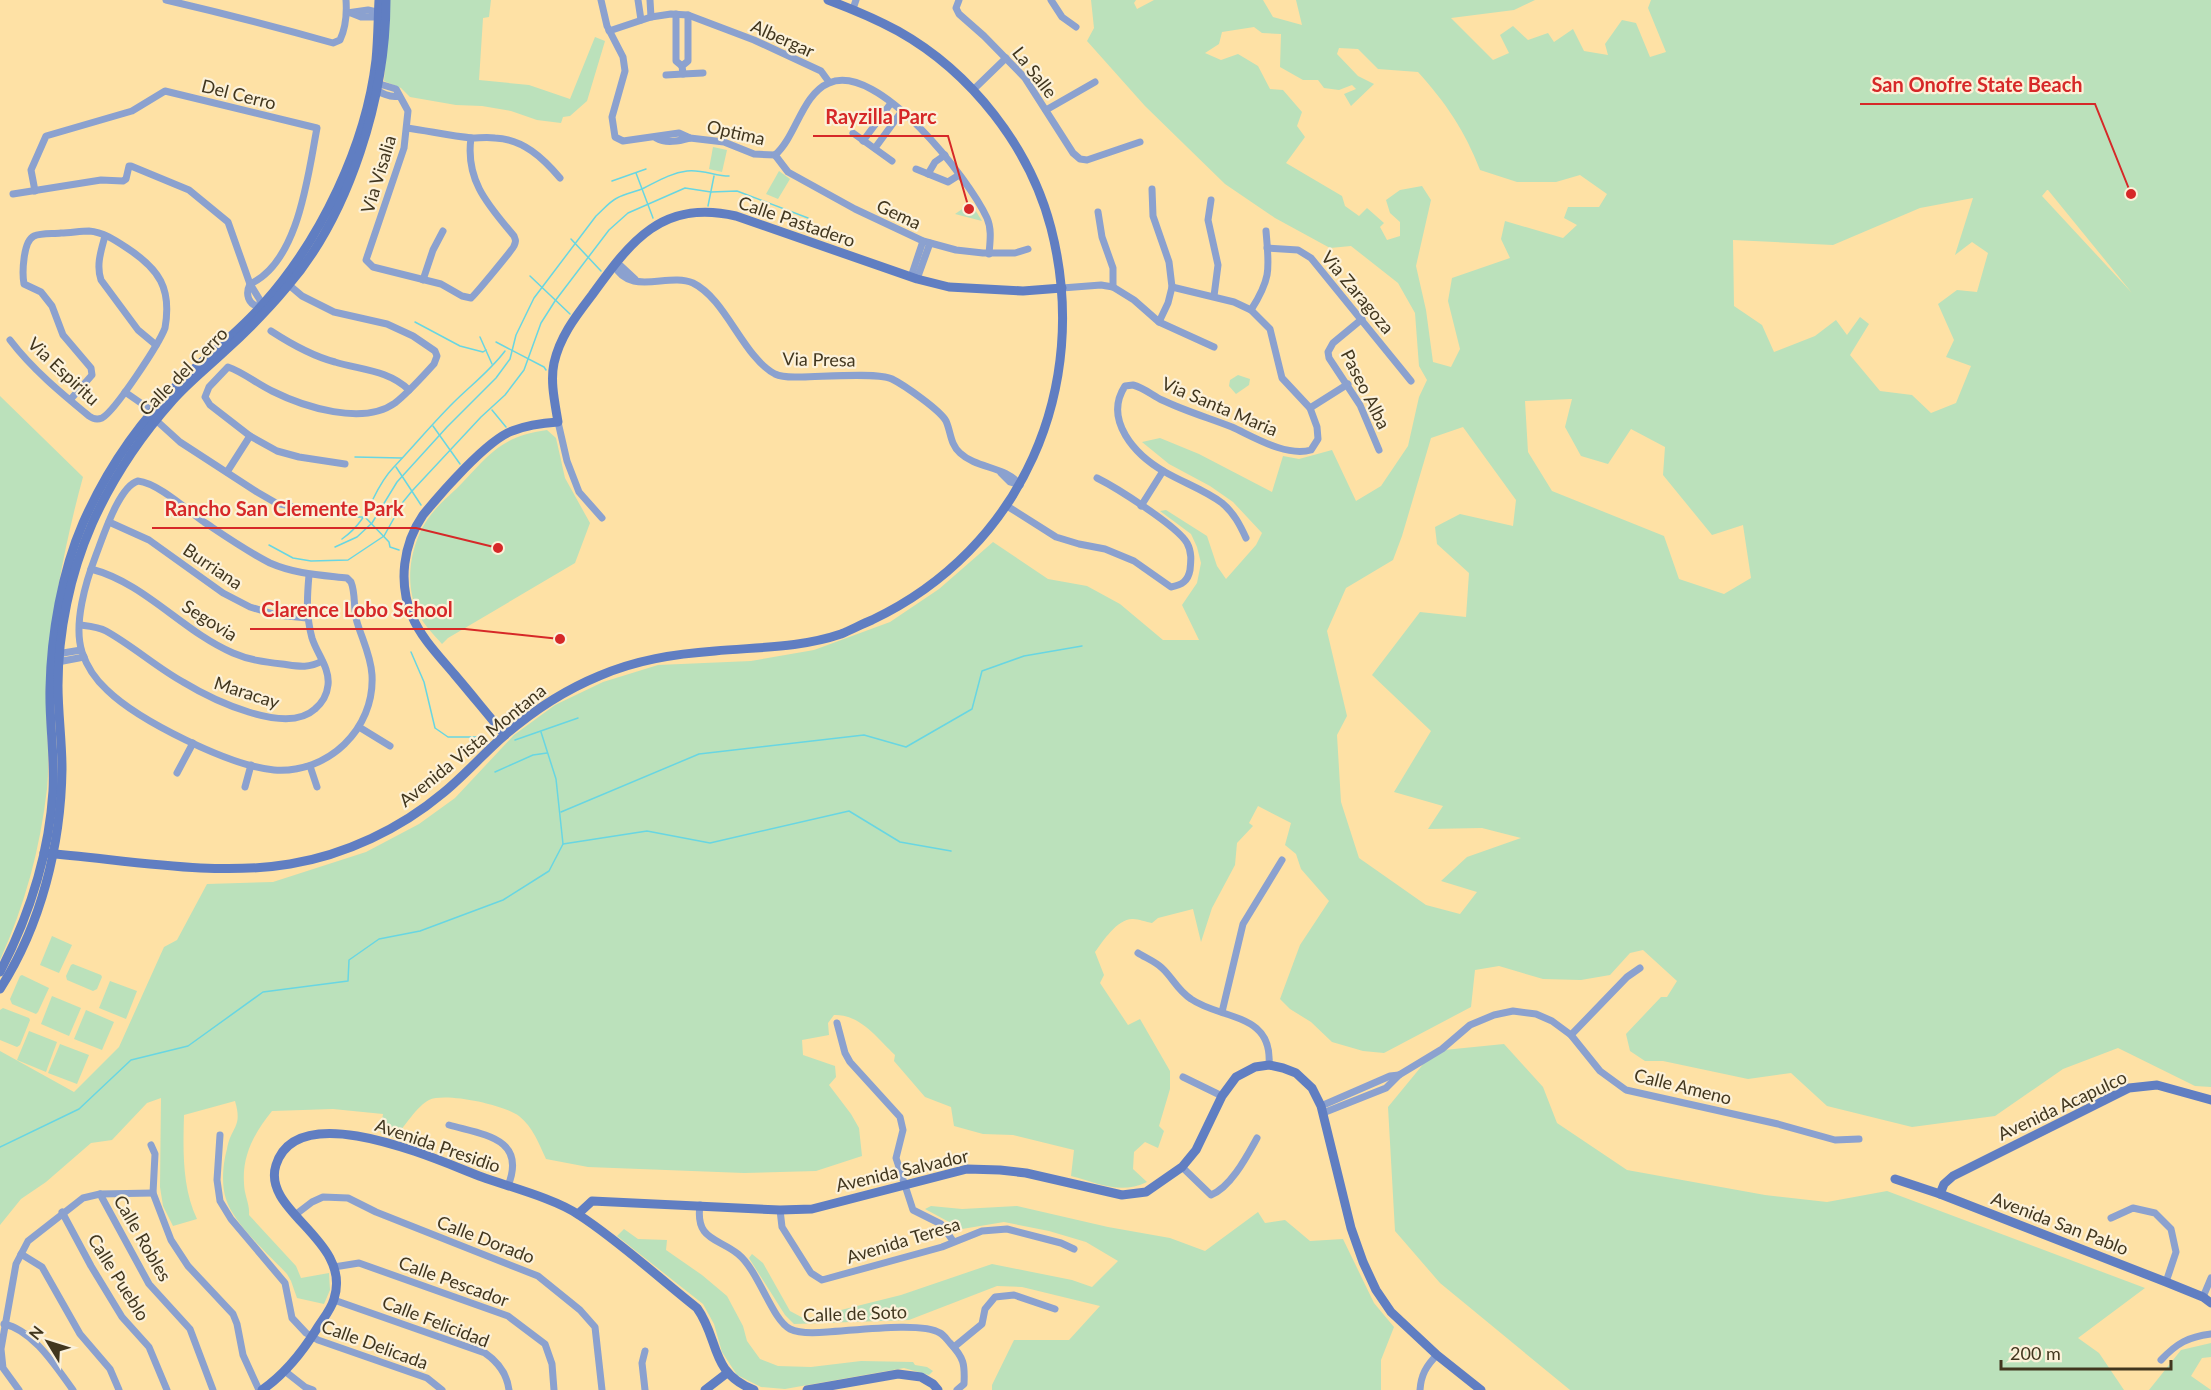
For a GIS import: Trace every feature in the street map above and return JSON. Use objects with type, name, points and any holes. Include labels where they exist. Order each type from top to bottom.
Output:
[{"type":"street","points":[[166,0],[218,14],[263,22],[333,43],[340,40],[349,13],[346,0]]},
{"type":"street","name":"Calle del Cerro","points":[[379,0],[381,15]]},
{"type":"street","name":"Calle del Cerro","points":[[0,989],[10,974],[30,932],[43,896],[48,853],[61,795],[62,767],[56,657],[68,597],[91,526],[130,453],[154,416],[174,399],[262,310],[286,283],[307,246],[342,178],[375,87],[381,15],[386,0]]},
{"type":"street","name":"Optima","points":[[601,0],[609,31],[623,57],[625,71],[612,117],[615,137],[623,141],[679,133],[690,138],[724,142],[754,154],[775,155]]},
{"type":"street","points":[[638,0],[640,20]]},
{"type":"street","points":[[650,0],[651,17]]},
{"type":"street","name":"Avenida Vista Montana","points":[[48,853],[239,868],[290,864],[335,853],[370,839],[423,808],[444,792],[505,735],[572,688],[651,658],[796,645],[841,634],[898,606],[944,576],[980,541],[1020,485],[1039,445],[1050,414],[1060,368],[1062,288],[1050,225],[1034,180],[1012,140],[973,90],[947,65],[900,32],[851,4],[828,0]]},
{"type":"street","name":"La Salle","points":[[959,0],[956,3],[957,11],[1025,78],[1073,153],[1080,159],[1087,160],[1140,142]]},
{"type":"street","points":[[1051,0],[1062,17],[1076,27]]},
{"type":"street","points":[[349,13],[368,10],[381,15]]},
{"type":"street","points":[[676,14],[676,61],[683,70]]},
{"type":"street","points":[[683,70],[688,61],[688,15]]},
{"type":"street","name":"Albergar","points":[[609,31],[651,17],[688,15],[754,40],[821,71],[829,82]]},
{"type":"street","points":[[973,90],[1006,58]]},
{"type":"street","points":[[666,75],[683,70],[703,73]]},
{"type":"street","points":[[775,155],[788,139],[809,101],[818,90],[829,82],[837,80],[855,82],[902,111],[945,155],[988,219],[989,254]]},
{"type":"street","points":[[1046,110],[1095,82]]},
{"type":"street","name":"Via Visalia","points":[[375,87],[395,97],[399,96],[408,111],[404,148],[366,260],[374,267],[423,280]]},
{"type":"street","name":"Del Cerro","points":[[35,191],[31,170],[46,136],[132,111],[165,91],[317,128],[301,204],[285,248],[262,279],[250,284]]},
{"type":"street","points":[[863,141],[891,103]]},
{"type":"street","points":[[875,148],[902,111]]},
{"type":"street","points":[[407,128],[471,138],[497,138],[531,149],[547,162],[560,178]]},
{"type":"street","points":[[853,133],[892,161]]},
{"type":"street","points":[[443,231],[432,250],[423,280],[441,284],[462,296],[471,298],[477,294],[488,276],[514,248],[516,242],[514,236],[479,191],[473,175],[471,138]]},
{"type":"street","name":"Gema","points":[[775,155],[788,172],[855,209],[926,242],[956,250],[989,254],[1015,253],[1028,249]]},
{"type":"street","points":[[928,174],[935,162],[945,155]]},
{"type":"street","points":[[13,194],[101,180],[123,181],[126,180],[130,166],[189,190],[228,222],[250,284],[247,297],[262,310]]},
{"type":"street","points":[[916,169],[948,182],[959,175]]},
{"type":"street","points":[[1152,189],[1153,216],[1169,262],[1172,287],[1168,303],[1159,322]]},
{"type":"street","points":[[1210,200],[1208,220],[1218,265],[1214,296]]},
{"type":"street","name":"Calle Pastadero","points":[[602,518],[579,492],[567,461],[558,422],[552,378],[558,348],[568,327],[630,245],[657,223],[676,215],[718,212],[736,216],[914,278],[949,287],[1023,291],[1101,285],[1113,287]]},
{"type":"street","points":[[1098,212],[1102,237],[1113,268],[1113,287],[1134,300],[1159,322],[1214,347]]},
{"type":"street","points":[[70,400],[92,375],[92,368],[63,335],[52,306],[41,292],[24,284],[23,266],[28,241],[33,236],[89,231],[105,236],[147,261],[160,277],[165,296],[165,328],[125,392],[180,442],[227,472],[276,503],[312,511]]},
{"type":"street","points":[[1251,310],[1260,296],[1269,272],[1266,231]]},
{"type":"street","points":[[105,236],[98,272],[101,280],[138,330],[156,345]]},
{"type":"street","points":[[914,278],[926,242]]},
{"type":"street","name":"Via Zaragoza","points":[[1268,248],[1298,250],[1311,258],[1411,381]]},
{"type":"street","name":"Via Presa","points":[[614,265],[621,266],[637,281],[654,283],[682,280],[700,288],[763,364],[779,376],[813,378],[878,375],[890,377],[942,416],[951,439],[961,454],[1013,477],[1020,485]]},
{"type":"street","points":[[286,283],[302,296],[334,312],[387,324],[413,336],[435,351],[437,356],[434,364],[394,403],[375,412],[361,415],[337,412],[279,395],[228,367],[209,387],[205,397],[210,405],[250,436],[277,451],[345,464]]},
{"type":"street","name":"Via Santa Maria","points":[[1172,287],[1214,296],[1251,310],[1270,329],[1282,378],[1310,408],[1317,427],[1318,439],[1311,450],[1305,451],[1265,443],[1196,415],[1133,385],[1125,386],[1119,395],[1116,412],[1121,428],[1129,441],[1163,471],[1224,504],[1234,515],[1246,537]]},
{"type":"street","name":"Paseo Alba","points":[[1362,319],[1334,343],[1328,352],[1329,358],[1348,384],[1359,405],[1379,450]]},
{"type":"street","points":[[271,332],[324,359],[388,374],[409,390]]},
{"type":"street","name":"Via Espiritu","points":[[10,340],[20,353],[91,418],[99,419],[108,413],[125,392]]},
{"type":"street","points":[[1310,408],[1348,384]]},
{"type":"street","points":[[505,735],[432,647],[412,616],[405,586],[406,554],[413,532],[423,515],[489,445],[511,431],[538,423],[558,422]]},
{"type":"street","points":[[227,472],[250,436]]},
{"type":"street","points":[[1141,506],[1163,471]]},
{"type":"street","points":[[1006,506],[1056,537],[1105,549],[1134,561],[1171,587],[1181,585],[1189,577],[1192,559],[1188,544],[1179,533],[1114,487],[1097,478]]},
{"type":"street","points":[[142,482],[156,488],[269,562],[309,575],[348,579],[352,584],[356,620],[369,656],[372,673],[369,700],[359,727],[346,744],[328,758],[310,766],[273,770],[251,765],[193,743],[155,723],[108,692],[95,677],[82,653],[80,625],[81,604],[91,568],[109,522],[118,502],[132,483],[142,482]]},
{"type":"street","name":"Burriana","points":[[109,522],[149,540],[223,592],[250,608],[277,615],[307,618]]},
{"type":"street","name":"Segovia","points":[[91,568],[118,578],[232,652],[257,661],[304,667],[322,661]]},
{"type":"street","name":"Maracay","points":[[80,625],[104,630],[182,682],[211,697],[279,719],[300,718],[310,714],[321,704],[328,685],[327,673],[313,641],[307,618],[309,575]]},
{"type":"street","points":[[56,657],[63,661],[82,653]]},
{"type":"street","points":[[359,727],[390,746]]},
{"type":"street","points":[[177,773],[193,743]]},
{"type":"street","points":[[245,787],[251,765]]},
{"type":"street","points":[[310,766],[318,787]]},
{"type":"street","name":"Calle del Cerro","points":[[0,972],[21,929],[48,853]]},
{"type":"street","points":[[1222,1011],[1244,924],[1282,860]]},
{"type":"street","points":[[1138,953],[1162,968],[1174,985],[1191,1000],[1254,1025],[1265,1041],[1270,1058],[1269,1065],[1296,1073],[1312,1088],[1322,1109],[1342,1198],[1363,1262],[1391,1312],[1437,1355],[1481,1390]]},
{"type":"street","points":[[1571,1035],[1627,977],[1640,968]]},
{"type":"street","name":"Calle Ameno","points":[[1322,1109],[1386,1088],[1399,1075],[1442,1049],[1470,1025],[1513,1011],[1536,1014],[1552,1021],[1571,1035],[1600,1071],[1626,1090],[1778,1124],[1835,1140],[1859,1139]]},
{"type":"street","points":[[837,1023],[844,1053],[850,1062],[900,1117],[903,1130],[896,1158],[913,1210],[941,1224],[953,1241]]},
{"type":"street","name":"Avenida Salvador","points":[[578,1214],[592,1201],[780,1210],[812,1209],[967,1169],[1026,1173],[1122,1195],[1146,1192],[1182,1167],[1206,1131],[1222,1096],[1236,1077],[1255,1066],[1269,1065]]},
{"type":"street","points":[[1183,1077],[1222,1096]]},
{"type":"street","name":"Avenida Acapulco","points":[[1940,1194],[1944,1184],[1953,1176],[2129,1088],[2157,1085],[2211,1100]]},
{"type":"street","points":[[449,1125],[493,1138],[505,1145],[512,1156],[514,1169],[508,1186]]},
{"type":"street","name":"Avenida Presidio","points":[[334,1267],[327,1252],[278,1192],[275,1178],[276,1166],[282,1153],[290,1144],[303,1137],[318,1134],[377,1139],[578,1214],[697,1308],[705,1319],[715,1354],[727,1372],[737,1382],[753,1390]]},
{"type":"street","name":"Calle Delicada","points":[[220,1135],[217,1180],[220,1201],[231,1219],[285,1283],[292,1318],[306,1334],[312,1337],[427,1378],[442,1390]]},
{"type":"street","points":[[1182,1167],[1211,1196],[1220,1192],[1243,1162],[1257,1138]]},
{"type":"street","points":[[151,1145],[155,1154],[153,1193],[171,1240],[183,1259],[233,1314],[243,1354],[260,1390],[286,1372],[312,1337],[334,1300],[337,1284],[334,1267]]},
{"type":"street","name":"Avenida San Pablo","points":[[1895,1179],[1940,1194],[2207,1300]]},
{"type":"street","points":[[19,1390],[3,1368],[1,1349],[16,1264],[28,1241],[62,1212],[83,1198],[100,1194],[153,1193]]},
{"type":"street","name":"Calle Robles","points":[[100,1194],[149,1284],[190,1329],[213,1390]]},
{"type":"street","name":"Calle Dorado","points":[[295,1215],[323,1197],[348,1198],[376,1212],[538,1276],[580,1310],[595,1327],[602,1390]]},
{"type":"street","name":"Calle de Soto","points":[[700,1205],[701,1227],[709,1238],[739,1255],[758,1278],[779,1318],[790,1329],[813,1333],[920,1327],[940,1332],[954,1347]]},
{"type":"street","points":[[2111,1218],[2133,1208],[2155,1213],[2171,1229],[2176,1252],[2166,1282]]},
{"type":"street","name":"Avenida Teresa","points":[[780,1210],[782,1227],[811,1273],[822,1280],[942,1247],[982,1231],[1007,1229],[1061,1243],[1074,1249]]},
{"type":"street","name":"Calle Pueblo","points":[[62,1212],[122,1317],[149,1347],[167,1390]]},
{"type":"street","points":[[21,1254],[42,1267],[80,1334],[110,1369],[119,1390]]},
{"type":"street","name":"Calle Pescador","points":[[334,1267],[359,1263],[508,1316],[545,1344],[552,1364],[554,1390]]},
{"type":"street","points":[[2207,1300],[2211,1278]]},
{"type":"street","points":[[957,1390],[964,1384],[965,1365],[954,1347],[982,1324],[985,1309],[995,1297],[1014,1295],[1055,1309]]},
{"type":"street","name":"Calle Felicidad","points":[[334,1300],[485,1353],[503,1370],[509,1390]]},
{"type":"street","points":[[4,1324],[17,1328],[30,1337],[73,1390]]},
{"type":"street","points":[[2161,1360],[2170,1350],[2191,1337],[2211,1334]]},
{"type":"street","points":[[645,1351],[642,1363],[645,1390]]},
{"type":"street","points":[[1420,1390],[1425,1368],[1437,1355]]},
{"type":"street","points":[[286,1372],[305,1387],[313,1390]]},
{"type":"street","points":[[705,1390],[727,1372]]},
{"type":"street","points":[[807,1390],[898,1374],[921,1377],[938,1390]]},
{"type":"green space","points":[[390,0],[491,0],[489,17],[483,18],[479,80],[529,85],[570,99],[595,37],[605,41],[587,101],[570,116],[563,117],[561,123],[537,120],[511,111],[482,106],[456,105],[410,97],[401,88],[384,81]]},
{"type":"green space","points":[[1091,0],[1136,0],[1134,3],[1137,9],[1154,0],[1263,0],[1273,17],[1302,25],[1296,0],[1535,0],[1514,10],[1451,18],[1493,60],[1509,53],[1500,35],[1513,26],[1528,40],[1548,33],[1554,42],[1573,29],[1584,51],[1608,55],[1605,44],[1622,20],[1636,23],[1650,57],[1666,52],[1648,8],[1651,0],[2211,0],[2211,1087],[2195,1086],[2118,1048],[2063,1069],[1995,1116],[1912,1127],[1827,1106],[1791,1073],[1748,1079],[1663,1061],[1645,1061],[1630,1051],[1626,1034],[1661,997],[1667,997],[1677,981],[1643,950],[1630,953],[1610,975],[1581,980],[1543,979],[1499,966],[1475,970],[1471,1007],[1384,1053],[1363,1051],[1332,1042],[1311,1022],[1290,1009],[1280,999],[1300,945],[1329,901],[1301,869],[1296,854],[1285,845],[1291,823],[1258,806],[1249,823],[1253,826],[1237,843],[1235,865],[1212,908],[1201,942],[1193,909],[1158,918],[1152,923],[1135,919],[1122,922],[1111,931],[1095,952],[1104,975],[1100,983],[1128,1025],[1140,1019],[1170,1071],[1170,1089],[1159,1126],[1164,1131],[1158,1148],[1145,1142],[1134,1152],[1133,1169],[1147,1182],[1137,1186],[1118,1188],[1071,1176],[1074,1150],[1013,1135],[983,1134],[954,1126],[951,1107],[925,1097],[894,1061],[895,1055],[875,1035],[852,1018],[834,1015],[828,1023],[829,1035],[802,1040],[803,1055],[835,1066],[836,1077],[829,1085],[859,1128],[862,1156],[816,1171],[744,1173],[588,1167],[546,1159],[532,1130],[519,1116],[501,1108],[461,1099],[429,1100],[395,1138],[380,1132],[383,1114],[333,1109],[272,1111],[260,1127],[247,1153],[244,1187],[249,1215],[296,1266],[301,1278],[329,1273],[330,1290],[324,1304],[297,1298],[287,1274],[253,1239],[236,1218],[226,1199],[223,1187],[224,1161],[238,1117],[235,1101],[184,1115],[186,1181],[197,1219],[173,1226],[163,1206],[160,1187],[161,1098],[147,1103],[112,1140],[91,1143],[46,1182],[21,1199],[0,1225],[0,1051],[74,1092],[119,1047],[164,947],[177,940],[207,884],[273,882],[366,852],[419,824],[455,798],[514,735],[555,705],[603,682],[658,665],[751,661],[814,650],[890,622],[939,589],[993,542],[1048,579],[1087,586],[1120,604],[1163,640],[1199,640],[1182,605],[1197,583],[1201,563],[1197,547],[1191,534],[1160,511],[1166,510],[1207,536],[1217,566],[1226,579],[1256,545],[1262,533],[1233,502],[1210,486],[1169,464],[1142,442],[1160,438],[1199,454],[1272,492],[1283,456],[1299,459],[1332,450],[1356,501],[1381,486],[1408,446],[1419,397],[1427,380],[1419,366],[1415,313],[1398,283],[1351,246],[1330,248],[1275,218],[1225,184],[1145,106],[1087,41],[1094,28]],"holes":[[[1254,27],[1262,33],[1281,34],[1280,67],[1303,80],[1318,80],[1324,88],[1339,90],[1352,85],[1356,89],[1344,94],[1351,106],[1374,84],[1358,76],[1337,54],[1339,48],[1358,49],[1378,69],[1418,72],[1454,118],[1480,170],[1517,182],[1556,182],[1580,175],[1607,194],[1599,207],[1568,207],[1564,218],[1577,225],[1563,238],[1505,221],[1501,239],[1510,258],[1452,278],[1448,301],[1460,349],[1451,367],[1433,362],[1426,310],[1416,266],[1431,200],[1422,186],[1400,190],[1386,200],[1390,213],[1400,222],[1400,236],[1387,240],[1380,227],[1384,223],[1367,208],[1359,216],[1345,206],[1342,196],[1286,163],[1305,137],[1297,126],[1302,112],[1283,90],[1270,89],[1258,66],[1238,54],[1221,60],[1205,53],[1219,44],[1222,32]],[[2048,190],[2132,293],[2042,196]],[[1973,198],[1955,255],[1972,242],[1988,253],[1977,292],[1957,290],[1938,304],[1954,340],[1946,357],[1971,366],[1956,403],[1931,413],[1912,395],[1880,391],[1850,355],[1869,324],[1860,317],[1847,335],[1836,320],[1815,336],[1774,352],[1762,325],[1734,306],[1733,240],[1833,245],[1920,208]],[[1572,399],[1565,427],[1581,456],[1608,464],[1631,429],[1665,447],[1663,475],[1712,535],[1743,525],[1751,578],[1724,594],[1679,579],[1664,536],[1552,491],[1528,452],[1525,401]],[[1463,427],[1516,500],[1513,526],[1460,514],[1435,527],[1437,544],[1469,573],[1466,617],[1420,612],[1372,675],[1431,731],[1394,792],[1443,806],[1428,829],[1482,828],[1521,838],[1467,857],[1441,881],[1477,892],[1460,914],[1426,905],[1359,858],[1341,802],[1337,735],[1347,716],[1327,631],[1346,588],[1393,560],[1431,438]]]},
{"type":"green space","points":[[713,147],[727,150],[722,172],[709,169]]},
{"type":"green space","points":[[779,171],[790,179],[778,199],[766,194]]},
{"type":"green space","points":[[971,203],[982,221],[955,214]]},
{"type":"green space","points":[[1238,375],[1250,379],[1249,385],[1236,394],[1229,386],[1230,380]]},
{"type":"green space","points":[[0,396],[83,477],[61,571],[47,665],[48,774],[44,811],[36,855],[24,898],[0,960]]},
{"type":"green space","points":[[547,430],[556,438],[565,478],[590,523],[575,563],[448,638],[442,644],[419,615],[411,589],[412,561],[420,534],[437,507],[491,454],[520,436]]},
{"type":"green space","points":[[52,936],[72,945],[59,973],[40,965]]},
{"type":"green space","points":[[73,964],[101,975],[97,989],[93,991],[67,980],[66,976]]},
{"type":"green space","points":[[22,975],[49,988],[36,1014],[12,1004],[10,999]]},
{"type":"green space","points":[[110,981],[137,991],[126,1019],[99,1008]]},
{"type":"green space","points":[[52,996],[81,1008],[69,1036],[41,1024]]},
{"type":"green space","points":[[3,1008],[30,1020],[20,1045],[17,1047],[0,1040],[0,1010]]},
{"type":"green space","points":[[86,1010],[114,1022],[102,1050],[74,1039]]},
{"type":"green space","points":[[29,1031],[57,1042],[46,1072],[17,1060]]},
{"type":"green space","points":[[60,1044],[89,1055],[77,1084],[48,1073]]},
{"type":"green space","points":[[1504,1044],[1543,1087],[1557,1123],[1627,1170],[1765,1195],[1827,1202],[1887,1191],[2145,1288],[2078,1338],[2099,1353],[2124,1390],[1570,1390],[1440,1283],[1395,1231],[1388,1107],[1434,1051]]},
{"type":"green space","points":[[931,1206],[962,1209],[1017,1206],[1108,1227],[1170,1238],[1205,1251],[1258,1212],[1265,1223],[1285,1220],[1310,1241],[1343,1239],[1374,1303],[1394,1327],[1381,1360],[1381,1390],[992,1390],[992,1385],[1014,1340],[1069,1340],[1100,1306],[1022,1287],[997,1286],[909,1320],[794,1324],[785,1315],[749,1258],[752,1254],[763,1263],[790,1311],[805,1319],[901,1295],[992,1264],[1072,1280],[1092,1287],[1118,1261],[1086,1242],[1049,1231],[1004,1222],[962,1229],[925,1209]]},
{"type":"green space","points":[[624,1229],[638,1239],[667,1240],[666,1250],[727,1296],[743,1326],[747,1341],[760,1359],[778,1366],[811,1367],[861,1361],[913,1362],[915,1365],[927,1367],[933,1371],[929,1375],[904,1368],[785,1389],[761,1387],[737,1375],[722,1352],[714,1324],[703,1304],[617,1236]]},
{"type":"green space","points":[[2211,1343],[2211,1357],[2202,1358],[2191,1376],[2211,1390],[2149,1390],[2181,1350]]},
{"type":"waterway","points":[[612,181],[646,169]]},
{"type":"waterway","points":[[335,547],[357,537],[372,523],[397,482],[496,378],[510,359],[516,335],[534,298],[606,206],[620,196],[681,172],[698,171],[729,176]]},
{"type":"waterway","points":[[636,173],[653,218]]},
{"type":"waterway","points":[[708,206],[714,176]]},
{"type":"waterway","points":[[269,545],[293,558],[311,561],[348,560],[384,536],[403,502],[412,491],[481,417],[505,395],[524,370],[541,323],[555,301],[609,230],[628,213],[685,188],[711,192],[737,191],[808,218]]},
{"type":"waterway","points":[[571,239],[601,271]]},
{"type":"waterway","points":[[530,276],[570,314]]},
{"type":"waterway","points":[[415,322],[460,346],[483,352],[486,350]]},
{"type":"waterway","points":[[480,337],[492,364]]},
{"type":"waterway","points":[[496,342],[546,370]]},
{"type":"waterway","points":[[342,539],[360,522],[385,477],[445,411],[505,351]]},
{"type":"waterway","points":[[492,410],[506,427]]},
{"type":"waterway","points":[[433,426],[460,464]]},
{"type":"waterway","points":[[355,457],[402,458]]},
{"type":"waterway","points":[[396,467],[421,505]]},
{"type":"waterway","points":[[321,506],[365,517],[389,542],[390,547],[399,550]]},
{"type":"waterway","points":[[561,812],[699,754],[864,735],[906,747],[972,709],[982,671],[1024,656],[1082,646]]},
{"type":"waterway","points":[[411,652],[424,682],[435,728],[448,737],[480,737]]},
{"type":"waterway","points":[[515,740],[578,718]]},
{"type":"waterway","points":[[0,1147],[79,1109],[131,1060],[188,1046],[263,992],[348,981],[349,960],[379,939],[420,931],[503,900],[549,871],[563,844],[556,779],[541,732]]},
{"type":"waterway","points":[[495,772],[533,755],[547,753]]},
{"type":"waterway","points":[[563,844],[647,831],[710,843],[849,811],[900,842],[951,851]]},
{"type":"place","name":"San Onofre State Beach","points":[[2131,194]]},
{"type":"place","name":"Rayzilla Parc","points":[[969,209]]},
{"type":"place","name":"Rancho San Clemente Park","points":[[498,548]]},
{"type":"place","name":"Clarence Lobo School","points":[[560,639]]}]
